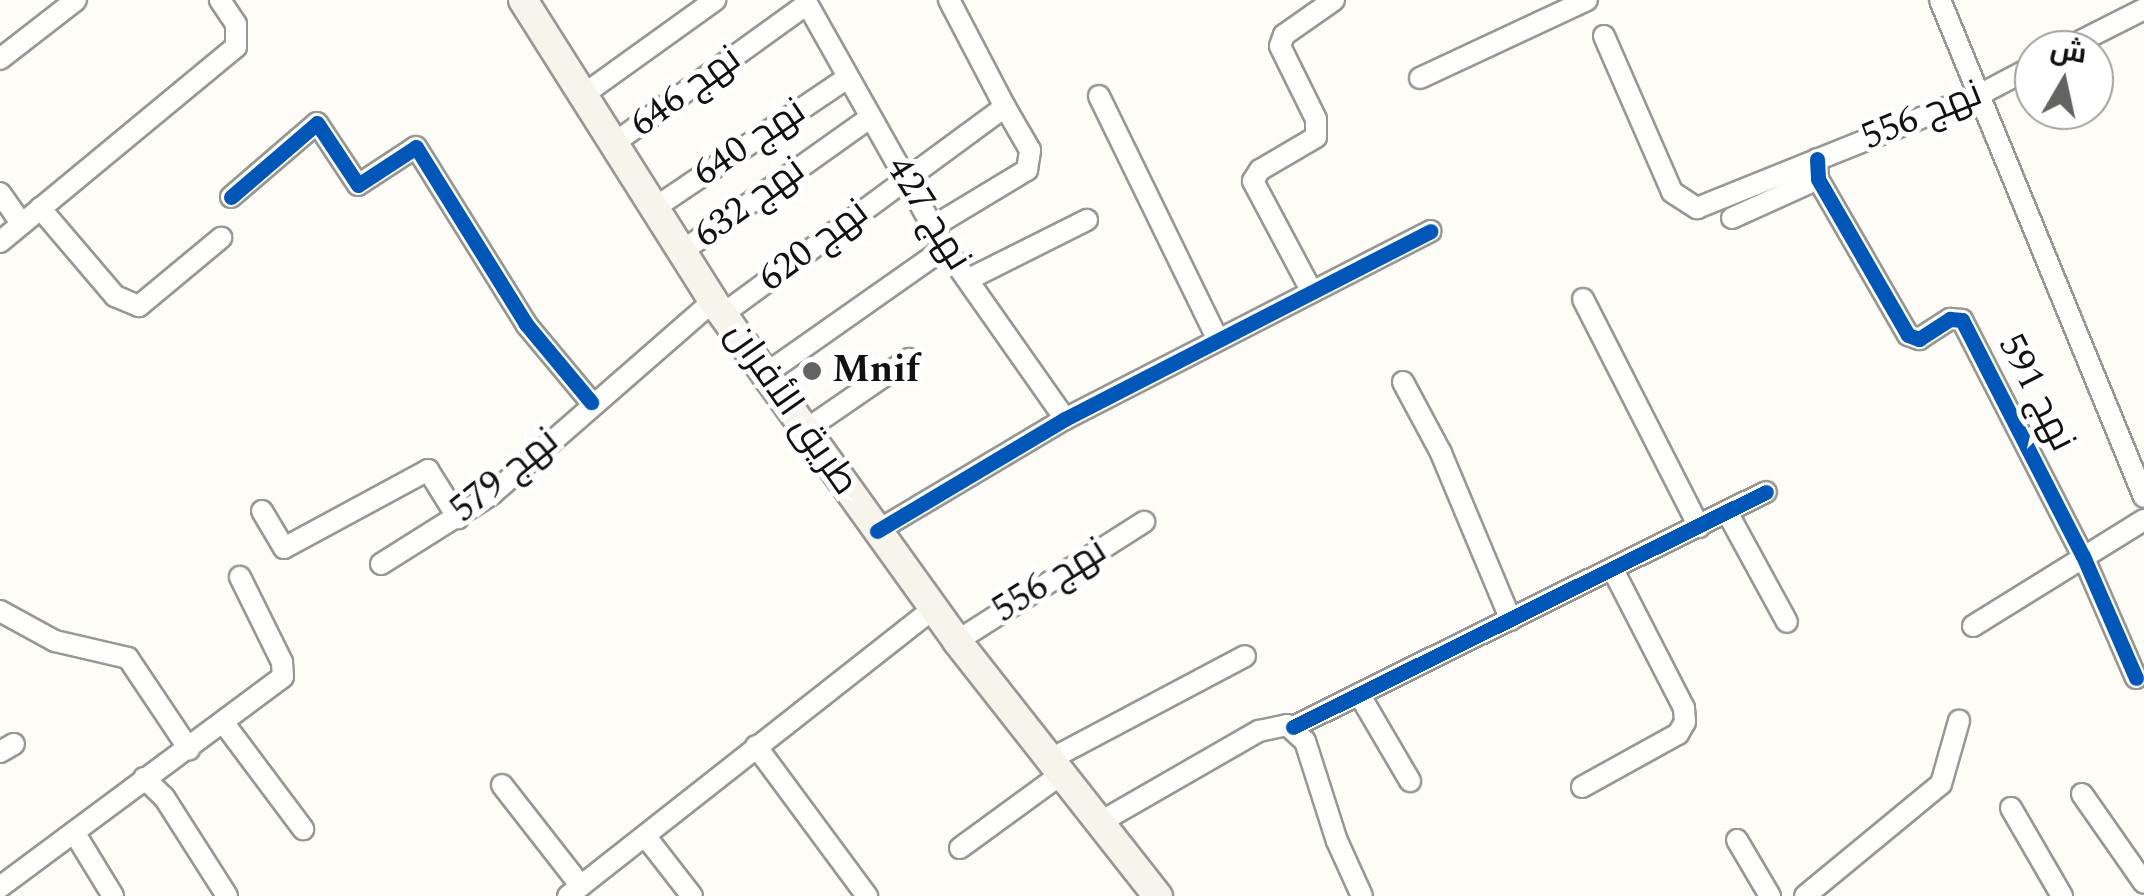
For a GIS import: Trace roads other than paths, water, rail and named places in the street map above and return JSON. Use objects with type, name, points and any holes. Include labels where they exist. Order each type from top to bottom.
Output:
[{"type":"main road","name":"طريق الأفران","points":[[522,0],[718,308],[956,641],[1097,824],[1158,896]]},
{"type":"street","points":[[0,59],[76,0]]},
{"type":"street","points":[[0,242],[236,47],[236,24],[220,0]]},
{"type":"street","points":[[583,95],[715,0]]},
{"type":"street","points":[[934,226],[1027,170],[1030,150],[949,0]]},
{"type":"street","points":[[1312,292],[1253,181],[1260,170],[1316,137],[1316,119],[1280,46],[1284,35],[1334,0]]},
{"type":"street","points":[[1420,78],[1588,0]]},
{"type":"street","points":[[1940,0],[2144,497]]},
{"type":"street","name":"نهج 427","points":[[806,2],[868,118],[945,248],[1064,419]]},
{"type":"street","name":"نهج 646","points":[[613,144],[806,2]]},
{"type":"street","points":[[2103,30],[2144,9]]},
{"type":"street","name":"نهج 556","points":[[1604,36],[1672,192],[1697,208],[1817,169],[2014,76]]},
{"type":"street","name":"نهج 640","points":[[653,209],[847,78]]},
{"type":"street","points":[[1099,96],[1218,340]]},
{"type":"street","name":"نهج 620","points":[[718,308],[1005,107]]},
{"type":"street","name":"نهج 632","points":[[681,252],[868,118]]},
{"type":"street","points":[[231,197],[317,123],[358,184],[416,146],[526,324],[591,402]]},
{"type":"street","points":[[1732,218],[1817,169]]},
{"type":"street","name":"نهج 591","points":[[1817,169],[1908,335],[1918,338],[1950,320],[1962,320],[2083,556],[2136,678]]},
{"type":"street","points":[[0,192],[21,223]]},
{"type":"street","points":[[40,208],[116,296],[139,306],[220,238]]},
{"type":"street","points":[[969,279],[1087,220]]},
{"type":"street","points":[[877,531],[1064,419],[1431,230]]},
{"type":"street","points":[[767,373],[945,248]]},
{"type":"street","points":[[1583,300],[1699,527]]},
{"type":"street","name":"نهج 579","points":[[381,564],[458,518],[591,402],[718,308]]},
{"type":"street","points":[[807,429],[908,359]]},
{"type":"street","points":[[1403,382],[1511,620]]},
{"type":"street","points":[[262,511],[284,548],[428,470],[458,518]]},
{"type":"street","points":[[1097,824],[1259,731],[1293,727],[1766,492]]},
{"type":"street","points":[[1727,512],[1787,622]]},
{"type":"street","points":[[1973,626],[2144,520]]},
{"type":"street","name":"نهج 556","points":[[956,641],[1144,522]]},
{"type":"street","points":[[1582,787],[1678,734],[1685,722],[1684,708],[1613,570]]},
{"type":"street","points":[[0,887],[283,677],[282,662],[240,576]]},
{"type":"street","points":[[502,784],[575,891],[933,609]]},
{"type":"street","points":[[0,611],[55,641],[128,658],[190,749]]},
{"type":"street","points":[[960,848],[1053,768],[1245,656]]},
{"type":"street","points":[[1360,694],[1410,780]]},
{"type":"street","points":[[1806,896],[1941,784],[1958,721]]},
{"type":"street","points":[[223,722],[303,829]]},
{"type":"street","points":[[1293,727],[1305,741],[1337,842],[1362,896]]},
{"type":"street","points":[[756,746],[866,896]]},
{"type":"street","points":[[144,778],[164,797],[227,896]]},
{"type":"street","points":[[2082,794],[2144,883]]},
{"type":"street","points":[[2011,808],[2062,896]]},
{"type":"street","points":[[74,832],[113,896]]},
{"type":"street","points":[[646,837],[692,896]]},
{"type":"street","points":[[1737,840],[1770,896]]},
{"type":"place","name":"Mnif","points":[[812,371]]}]
